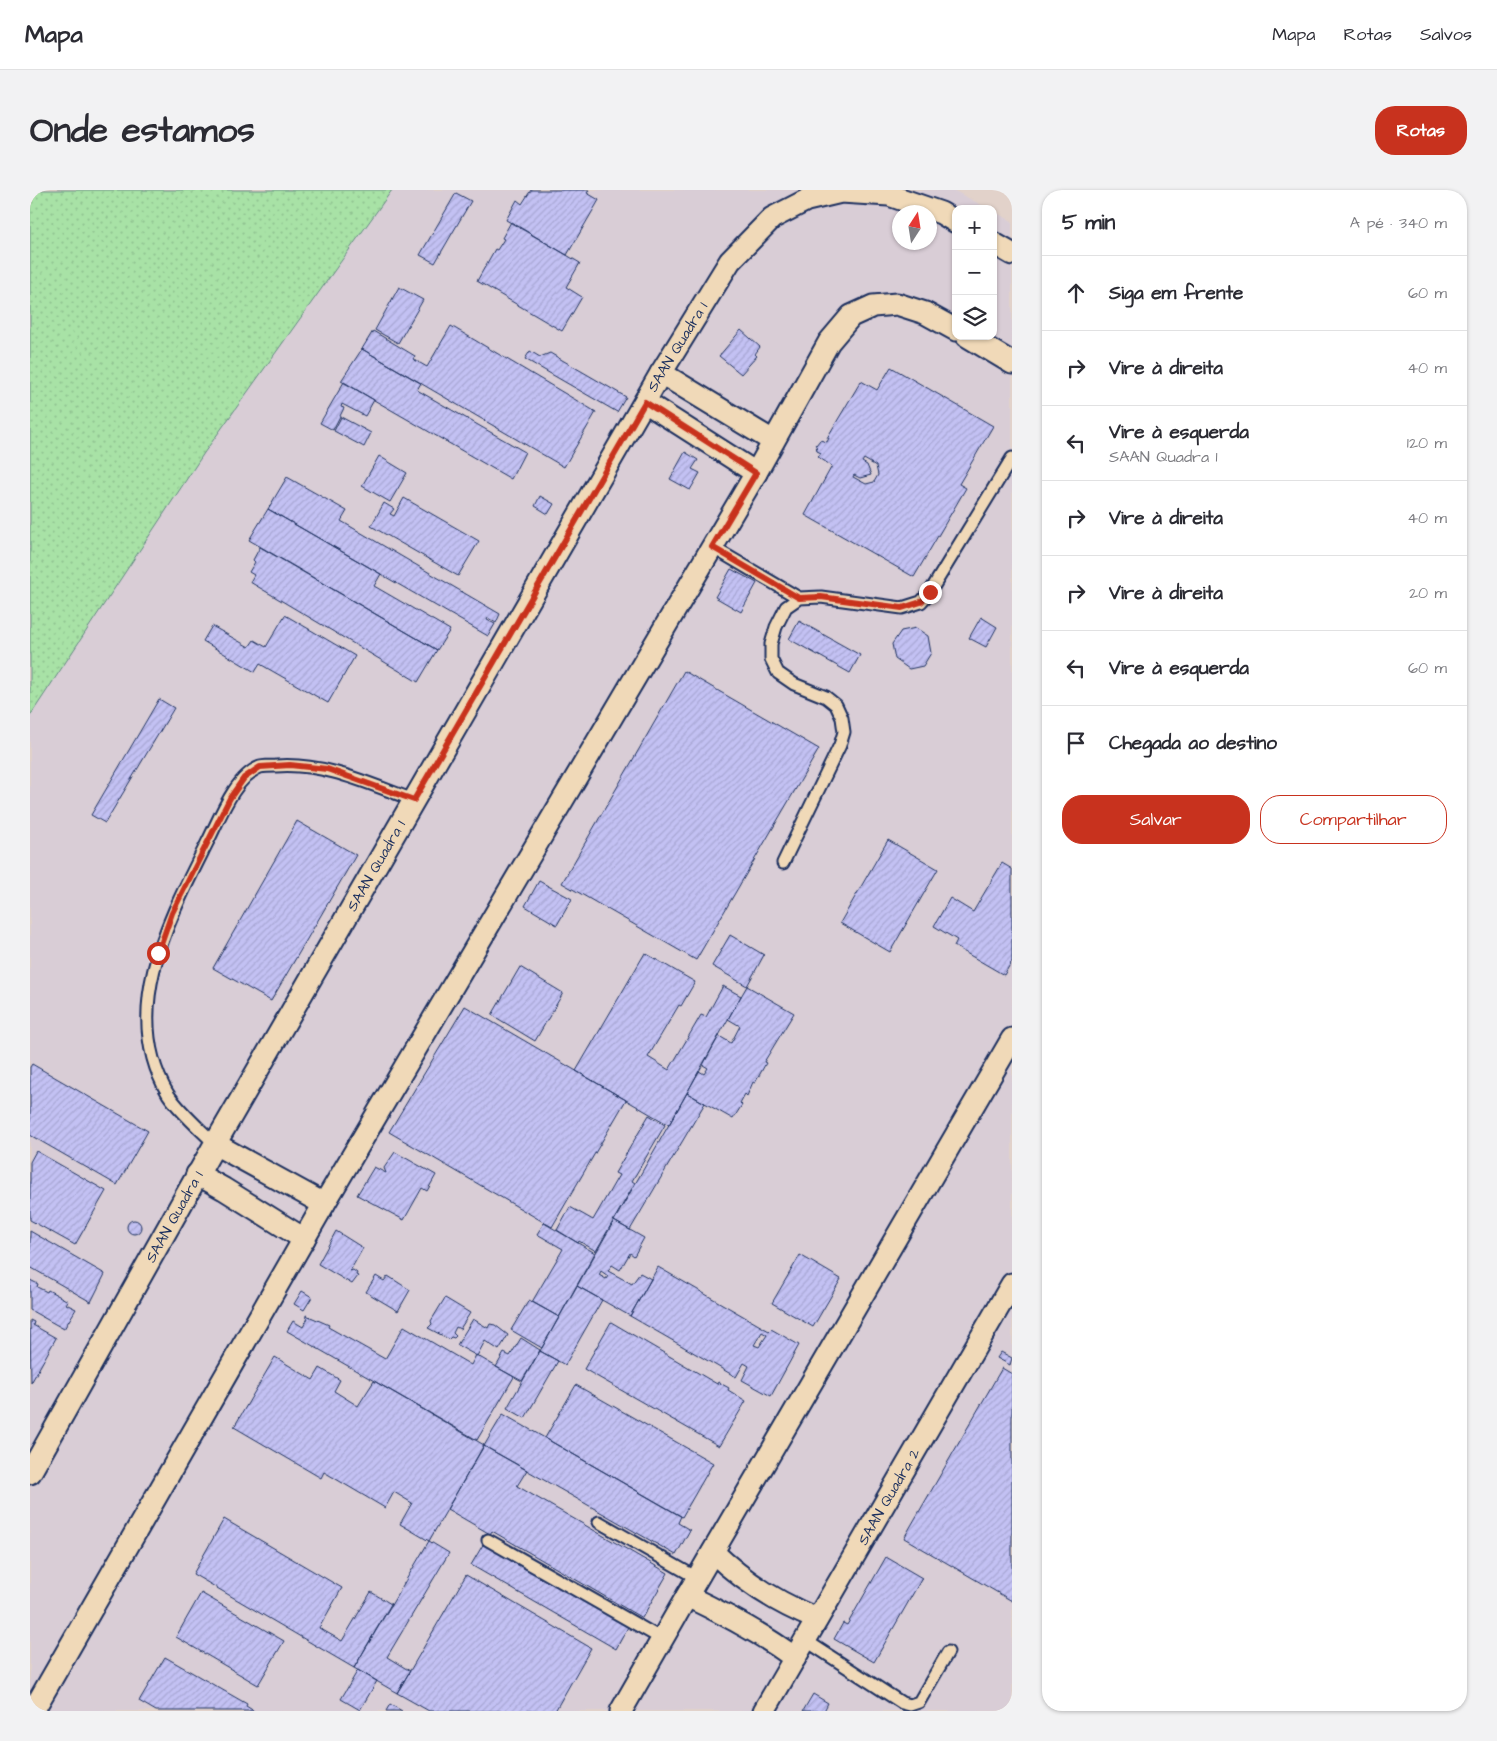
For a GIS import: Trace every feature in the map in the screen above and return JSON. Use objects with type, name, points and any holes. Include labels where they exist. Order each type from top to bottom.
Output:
[{"type":"street","name":"SAAN Quadra 1","points":[[30,1473],[214,1144],[661,373],[730,260],[772,218],[807,200],[841,192],[888,195],[948,218]]},
{"type":"street","points":[[997,245],[1012,254]]},
{"type":"street","points":[[33,1711],[324,1204],[756,473],[829,342],[851,316],[873,306],[896,304],[925,313],[952,328]]},
{"type":"street","points":[[974,340],[1012,363]]},
{"type":"street","points":[[661,373],[773,442]]},
{"type":"street","points":[[645,402],[756,473]]},
{"type":"street","points":[[621,1711],[1012,1039]]},
{"type":"street","points":[[214,1144],[324,1204]]},
{"type":"street","points":[[198,1174],[304,1239]]},
{"type":"street","name":"SAAN Quadra 2","points":[[764,1711],[1012,1284]]},
{"type":"street","points":[[714,1552],[730,1568],[760,1591],[792,1609],[817,1619]]},
{"type":"street","points":[[692,1587],[726,1615],[771,1640],[800,1649]]},
{"type":"lane","points":[[783,863],[840,745],[844,732],[842,718],[836,705],[826,697],[794,684],[778,673],[771,659],[771,644],[776,627],[786,607],[799,598],[821,597],[902,608],[921,602],[930,592],[1012,458]]},
{"type":"lane","points":[[712,547],[799,598]]},
{"type":"lane","points":[[214,1144],[169,1095],[155,1066],[148,1026],[150,989],[158,953],[172,913],[230,798],[244,778],[260,767],[290,765],[327,769],[414,800]]},
{"type":"lane","points":[[599,1522],[692,1587]]},
{"type":"lane","points":[[488,1540],[662,1639]]},
{"type":"lane","points":[[800,1649],[902,1703],[910,1705],[919,1702],[948,1652]]},
{"type":"shaded area","points":[[392,190],[953,190],[981,205],[952,205],[952,340],[997,340],[997,213],[1012,221],[1012,1711],[30,1711],[30,716],[204,453]]},
{"type":"green space","points":[[30,190],[392,190],[204,453],[30,716]]},
{"type":"building","points":[[531,190],[589,190],[587,193],[599,200],[567,255],[506,220],[517,200],[522,204]]},
{"type":"building","points":[[456,193],[471,201],[435,263],[420,255]]},
{"type":"building","points":[[511,222],[580,263],[566,287],[582,297],[562,331],[477,281],[495,249],[497,250],[504,239],[502,238]]},
{"type":"building","points":[[399,287],[423,300],[398,343],[375,330]]},
{"type":"building","points":[[451,326],[596,412],[564,467],[362,349],[373,331],[415,356],[413,359],[427,367]]},
{"type":"building","points":[[741,330],[760,347],[755,354],[757,356],[741,374],[719,356]]},
{"type":"building","points":[[362,349],[421,383],[417,390],[525,452],[511,479],[341,381]]},
{"type":"building","points":[[530,351],[540,357],[550,353],[626,397],[617,412],[525,359]]},
{"type":"building","points":[[891,367],[993,426],[959,484],[966,488],[914,577],[805,515],[832,466],[818,457],[821,453],[817,451],[816,445],[820,440],[827,442],[829,438],[827,438],[861,381],[877,390]],"holes":[[[864,459],[876,466],[878,475],[874,482],[866,484],[853,477],[854,475],[860,478],[871,475],[867,465],[862,462]]]},
{"type":"building","points":[[344,382],[374,400],[365,416],[342,404],[341,407],[344,408],[333,430],[320,423]]},
{"type":"building","points":[[341,417],[371,433],[364,447],[334,431]]},
{"type":"building","points":[[685,452],[698,460],[692,469],[700,473],[690,490],[670,479]]},
{"type":"building","points":[[379,456],[407,473],[390,502],[362,486]]},
{"type":"building","points":[[287,477],[347,511],[341,521],[500,614],[496,623],[488,618],[487,620],[495,624],[488,636],[268,509]]},
{"type":"building","points":[[540,496],[554,504],[548,514],[535,506]]},
{"type":"building","points":[[404,498],[479,541],[458,576],[371,526],[384,503],[394,509],[390,514],[394,516]]},
{"type":"building","points":[[268,509],[381,574],[374,586],[450,630],[437,650],[249,540]]},
{"type":"building","points":[[260,547],[437,650],[418,682],[250,582],[254,575],[249,572]]},
{"type":"building","points":[[731,569],[757,583],[741,612],[715,597]]},
{"type":"building","points":[[285,615],[355,656],[328,703],[260,664],[255,672],[203,641],[212,626],[249,647],[254,640],[266,647]]},
{"type":"building","points":[[981,617],[997,627],[986,647],[969,638]]},
{"type":"building","points":[[799,621],[860,655],[850,673],[789,639]]},
{"type":"building","points":[[916,628],[928,636],[931,653],[923,666],[909,669],[895,659],[892,644],[901,631]]},
{"type":"building","points":[[684,671],[819,749],[696,960],[562,883]]},
{"type":"building","points":[[159,699],[174,708],[105,823],[91,815]]},
{"type":"building","points":[[297,821],[356,855],[271,1001],[213,968]]},
{"type":"building","points":[[888,840],[938,869],[890,952],[840,923]]},
{"type":"building","points":[[1002,863],[1012,869],[1012,961],[1004,975],[954,946],[957,940],[934,926],[950,898],[973,912]]},
{"type":"building","points":[[539,881],[572,899],[557,925],[525,906]]},
{"type":"building","points":[[730,935],[764,955],[747,986],[712,966]]},
{"type":"building","points":[[645,953],[695,982],[648,1057],[669,1070],[701,1015],[706,1017],[723,986],[741,996],[669,1125],[576,1071]]},
{"type":"building","points":[[520,967],[563,993],[535,1041],[492,1015]]},
{"type":"building","points":[[747,986],[794,1013],[764,1062],[766,1063],[755,1083],[753,1082],[747,1096],[745,1094],[740,1103],[742,1105],[733,1119],[687,1093],[699,1071],[704,1074],[708,1068],[703,1065],[719,1036],[731,1043],[740,1026],[728,1019]]},
{"type":"building","points":[[465,1006],[626,1100],[552,1227],[389,1132]]},
{"type":"building","points":[[32,1064],[148,1131],[117,1185],[30,1135],[30,1067]]},
{"type":"building","points":[[687,1093],[705,1103],[630,1230],[614,1221]]},
{"type":"building","points":[[649,1115],[665,1125],[632,1181],[635,1183],[596,1251],[557,1230],[570,1207],[593,1220],[619,1175],[615,1173]]},
{"type":"building","points":[[36,1151],[106,1191],[75,1245],[30,1220],[30,1162]]},
{"type":"building","points":[[395,1152],[436,1175],[427,1191],[422,1188],[404,1220],[357,1195],[374,1167],[386,1173],[384,1168]]},
{"type":"building","points":[[131,1220],[137,1220],[141,1227],[137,1234],[131,1234],[127,1230],[127,1224]]},
{"type":"building","points":[[614,1221],[644,1238],[634,1256],[630,1253],[620,1270],[612,1265],[608,1271],[632,1284],[640,1273],[651,1279],[630,1316],[577,1286]],"holes":[[[601,1271],[608,1276],[606,1279],[599,1275]]]},
{"type":"building","points":[[544,1223],[595,1253],[559,1317],[532,1302],[563,1249],[537,1234]]},
{"type":"building","points":[[30,1231],[105,1274],[91,1302],[30,1267]]},
{"type":"building","points":[[336,1231],[363,1248],[350,1271],[353,1270],[358,1276],[352,1284],[318,1264]]},
{"type":"building","points":[[800,1255],[841,1279],[813,1327],[772,1303]]},
{"type":"building","points":[[658,1267],[769,1331],[771,1329],[799,1345],[771,1396],[742,1380],[749,1366],[744,1363],[736,1377],[630,1316]],"holes":[[[762,1332],[767,1335],[759,1347],[754,1345]]]},
{"type":"building","points":[[376,1276],[384,1281],[388,1276],[410,1290],[398,1311],[366,1292]]},
{"type":"building","points":[[30,1280],[38,1284],[37,1287],[47,1292],[48,1290],[68,1301],[66,1304],[76,1309],[64,1329],[30,1310]]},
{"type":"building","points":[[577,1286],[602,1300],[565,1365],[540,1351]]},
{"type":"building","points":[[302,1291],[312,1297],[304,1310],[294,1304]]},
{"type":"building","points":[[445,1298],[470,1313],[460,1329],[456,1327],[453,1333],[456,1336],[449,1339],[428,1328],[432,1324],[431,1321]]},
{"type":"building","points":[[529,1300],[559,1317],[542,1348],[511,1330]]},
{"type":"building","points":[[306,1315],[329,1325],[328,1327],[385,1359],[404,1326],[471,1365],[476,1355],[514,1377],[477,1440],[287,1331],[293,1321],[303,1327],[308,1318]]},
{"type":"building","points":[[473,1319],[488,1328],[490,1324],[495,1325],[508,1335],[499,1350],[485,1341],[477,1356],[457,1345]]},
{"type":"building","points":[[30,1320],[34,1322],[33,1325],[56,1338],[31,1383]]},
{"type":"building","points":[[611,1322],[717,1384],[718,1382],[729,1388],[728,1390],[746,1401],[719,1446],[584,1369]]},
{"type":"building","points":[[521,1338],[540,1350],[522,1381],[496,1367],[504,1353],[510,1356]]},
{"type":"building","points":[[540,1351],[558,1361],[525,1418],[507,1408]]},
{"type":"building","points":[[1001,1352],[1012,1358],[1010,1365],[997,1358]]},
{"type":"building","points":[[275,1357],[313,1380],[320,1368],[340,1380],[334,1391],[358,1406],[374,1381],[484,1445],[429,1541],[400,1524],[412,1503],[394,1492],[385,1508],[324,1472],[321,1478],[234,1427]]},
{"type":"building","points":[[1002,1368],[1012,1374],[1012,1601],[904,1538]]},
{"type":"building","points":[[576,1385],[713,1463],[682,1517],[545,1438]]},
{"type":"building","points":[[503,1414],[681,1516],[678,1523],[690,1530],[676,1555],[484,1446]]},
{"type":"building","points":[[484,1446],[527,1470],[517,1486],[668,1573],[642,1618],[492,1531],[490,1534],[447,1509]]},
{"type":"building","points":[[224,1519],[342,1588],[319,1628],[342,1641],[371,1592],[391,1604],[354,1668],[193,1574]]},
{"type":"building","points":[[429,1541],[449,1553],[387,1657],[410,1671],[397,1693],[354,1668]]},
{"type":"building","points":[[484,1543],[628,1627],[616,1649],[471,1565]]},
{"type":"building","points":[[886,1557],[922,1578],[874,1662],[834,1639],[843,1623],[847,1625]]},
{"type":"building","points":[[466,1575],[591,1648],[555,1711],[429,1711],[397,1693]]},
{"type":"building","points":[[201,1593],[284,1641],[258,1685],[176,1637]]},
{"type":"building","points":[[165,1657],[247,1704],[246,1706],[254,1711],[156,1711],[139,1701]]},
{"type":"building","points":[[358,1670],[377,1681],[360,1710],[341,1699]]},
{"type":"building","points":[[813,1694],[828,1703],[824,1711],[803,1711]]},
{"type":"building","points":[[390,1704],[402,1711],[386,1711]]},
{"type":"route","points":[[158,953],[172,913],[230,798],[244,778],[260,767],[290,765],[327,769],[414,800],[645,402],[756,473],[712,547],[799,598],[821,597],[902,608],[921,602],[930,592]]}]
